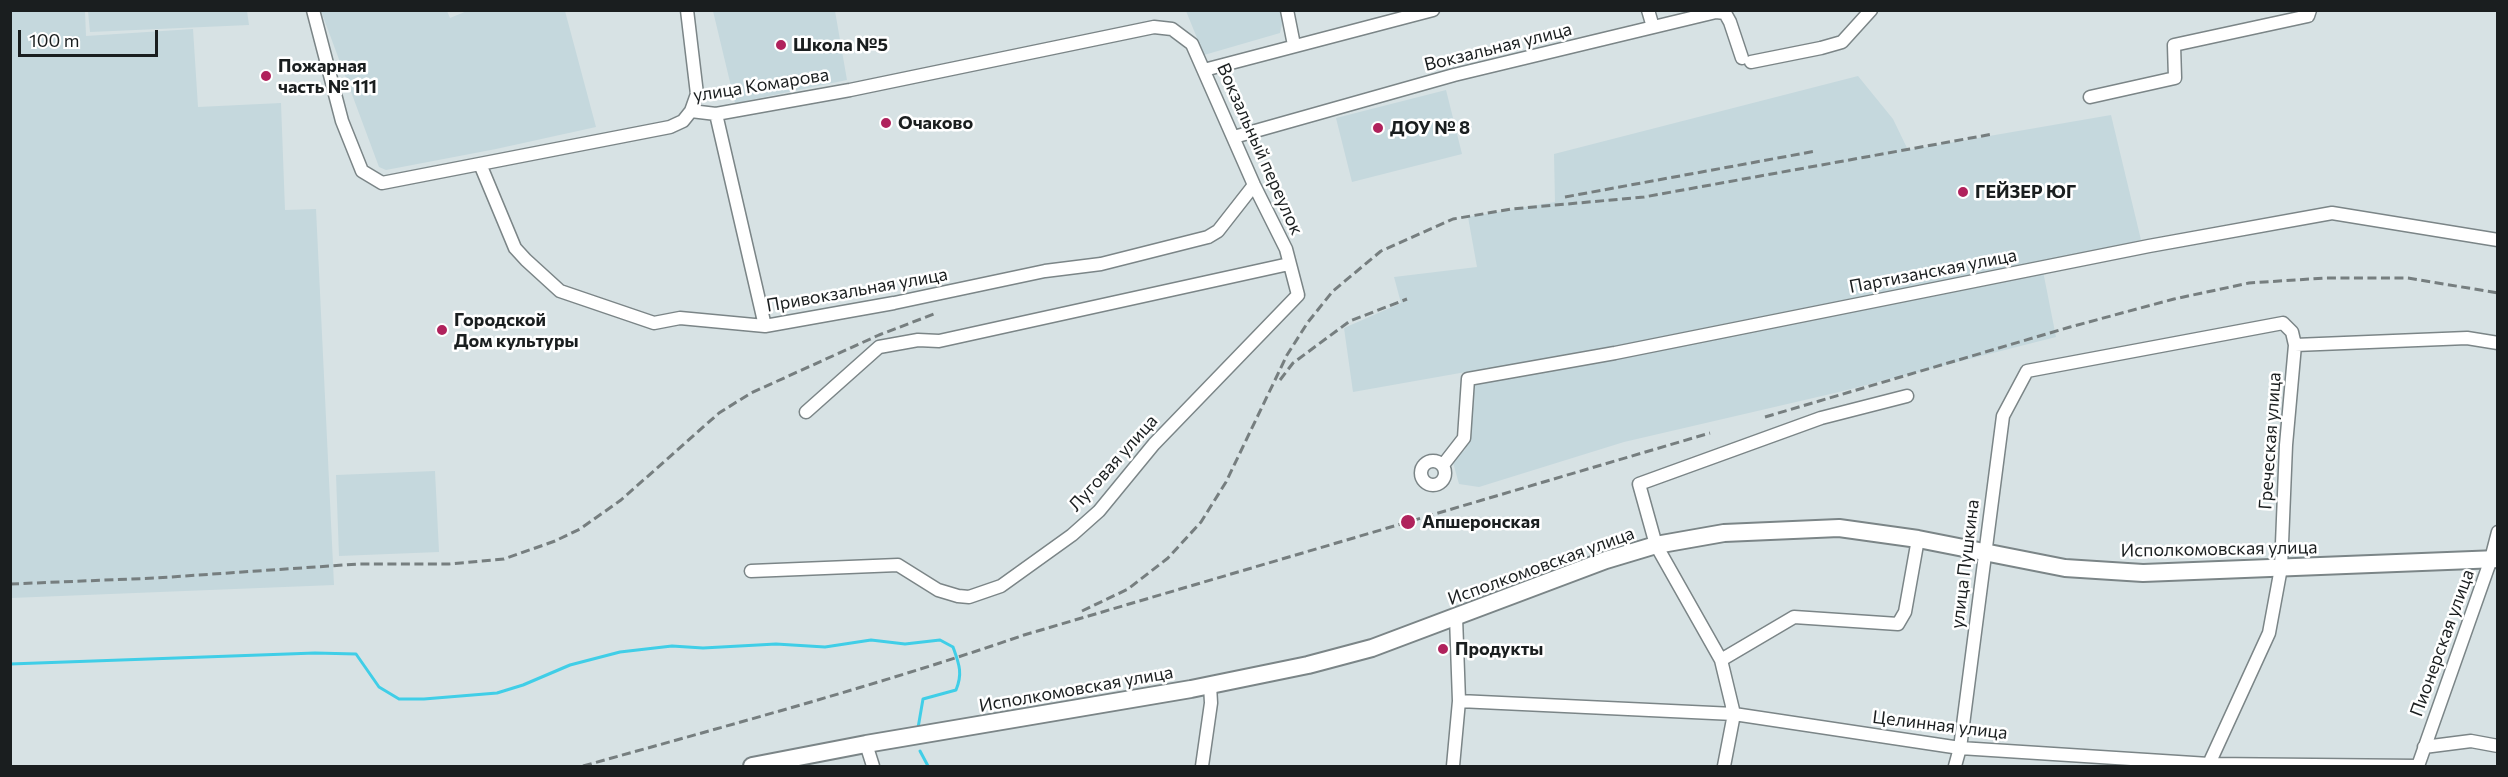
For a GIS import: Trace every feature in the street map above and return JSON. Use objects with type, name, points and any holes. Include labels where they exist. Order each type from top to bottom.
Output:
[{"type":"main road","name":"Исполкомовская улица","points":[[752,766],[794,762],[866,744],[1210,685],[1308,665],[1372,648],[1606,560],[1656,545],[1724,533],[1839,528],[1918,539],[2064,567],[2143,573],[2494,559]]},
{"type":"street","name":"улица Комарова","points":[[313,10],[342,122],[362,171],[382,183],[670,127],[683,121],[691,111],[716,114],[858,88],[1154,27],[1172,29]]},
{"type":"street","points":[[687,10],[697,94],[691,111]]},
{"type":"street","points":[[1287,10],[1294,45]]},
{"type":"street","points":[[1204,70],[1433,10]]},
{"type":"street","points":[[1648,10],[1653,27]]},
{"type":"street","name":"Вокзальная улица","points":[[1234,137],[1454,75],[1716,12],[1725,14],[1747,60],[1821,48],[1842,42],[1871,10]]},
{"type":"street","points":[[2090,97],[2175,78],[2174,45],[2307,16],[2310,10]]},
{"type":"street","name":"Вокзальный переулок","points":[[1172,29],[1192,44],[1254,185],[1286,249],[1298,295]]},
{"type":"street","points":[[716,114],[765,326]]},
{"type":"street","name":"Привокзальная улица","points":[[480,164],[515,248],[560,291],[654,322],[680,318],[765,326],[894,303],[1044,272],[1101,264],[1208,237],[1218,231],[1254,185]]},
{"type":"street","name":"Партизанская улица","points":[[1443,465],[1464,438],[1468,379],[1615,353],[2149,246],[2332,213],[2498,240]]},
{"type":"street","points":[[806,412],[879,347],[918,340],[939,341],[1289,264]]},
{"type":"street","name":"Луговая улица","points":[[751,571],[898,565],[938,590],[958,596],[969,597],[1001,586],[1072,535],[1099,511],[1154,444],[1220,373],[1298,295]]},
{"type":"street","name":"улица Пушкина","points":[[1955,766],[1960,748],[2003,416],[2027,371],[2283,323],[2292,332],[2295,345]]},
{"type":"street","points":[[2295,345],[2467,338],[2498,343]]},
{"type":"street","name":"Греческая улица","points":[[2208,765],[2269,633],[2281,568],[2286,445],[2295,345]]},
{"type":"street","points":[[1724,766],[1734,714],[1720,660],[1656,545],[1640,484],[1821,418],[1907,396]]},
{"type":"street","name":"Пионерская улица","points":[[2418,766],[2494,559],[2498,532]]},
{"type":"street","points":[[1720,660],[1794,617],[1898,624],[1905,612],[1918,539]]},
{"type":"street","points":[[1453,766],[1459,701],[1456,617]]},
{"type":"street","points":[[1202,766],[1211,704],[1210,685]]},
{"type":"street","name":"Целинная улица","points":[[1459,701],[1734,714],[1960,748],[2208,765],[2418,766]]},
{"type":"street","points":[[2424,747],[2471,741],[2498,746]]},
{"type":"street","points":[[866,744],[873,766]]},
{"type":"shaded area","points":[[1283,10],[1280,33],[1204,55],[1186,11]]},
{"type":"shaded area","points":[[10,11],[85,11],[86,36],[193,29],[198,107],[281,103],[285,210],[316,209],[334,585],[11,598]]},
{"type":"shaded area","points":[[88,11],[247,11],[249,25],[90,32]]},
{"type":"shaded area","points":[[321,11],[447,11],[450,18],[467,11],[565,11],[596,127],[386,170],[379,167]]},
{"type":"shaded area","name":"Школа №5","points":[[713,11],[835,11],[847,80],[735,103]]},
{"type":"shaded area","points":[[1858,76],[1893,119],[1908,150],[2111,115],[2141,240],[2042,266],[2056,337],[1839,392],[1624,442],[1479,487],[1459,484],[1452,459],[1465,450],[1477,370],[1353,392],[1344,328],[1401,303],[1394,277],[1477,267],[1468,217],[1555,202],[1554,154]]},
{"type":"shaded area","points":[[1446,90],[1462,154],[1352,182],[1336,118]]},
{"type":"shaded area","points":[[435,471],[439,552],[339,556],[336,475]]},
{"type":"waterway","points":[[10,664],[315,653],[356,654],[379,687],[399,699],[424,699],[497,693],[523,685],[570,665],[620,652],[672,646],[703,648],[776,644],[825,647],[871,640],[905,644],[940,640],[953,647],[959,668],[958,684],[956,690],[923,699],[918,728]]},
{"type":"waterway","points":[[920,751],[928,766]]},
{"type":"railway","points":[[1082,611],[1128,589],[1168,558],[1201,522],[1226,482],[1287,355],[1308,322],[1333,291],[1381,251],[1453,219],[1512,209],[1644,197],[1993,134]]},
{"type":"railway","points":[[1565,197],[1816,151]]},
{"type":"railway","points":[[1765,417],[2070,327],[2174,299],[2249,283],[2326,278],[2408,278],[2498,293]]},
{"type":"railway","points":[[1280,380],[1293,363],[1350,321],[1407,299]]},
{"type":"railway","points":[[10,584],[156,578],[358,564],[449,564],[504,559],[555,541],[580,529],[621,500],[719,413],[751,393],[879,335],[934,314]]},
{"type":"railway","points":[[583,766],[860,688],[1024,635],[1710,433]]},
{"type":"place","name":"Школа №5","points":[[781,45]]},
{"type":"place","name":"Пожарная часть № 111","points":[[266,76]]},
{"type":"place","name":"Очаково","points":[[886,123]]},
{"type":"place","name":"ДОУ № 8","points":[[1378,128]]},
{"type":"place","name":"ГЕЙЗЕР ЮГ","points":[[1963,192]]},
{"type":"place","name":"Городской Дом культуры","points":[[442,330]]},
{"type":"place","name":"Апшеронская","points":[[1408,522]]},
{"type":"place","name":"Продукты","points":[[1443,649]]}]
